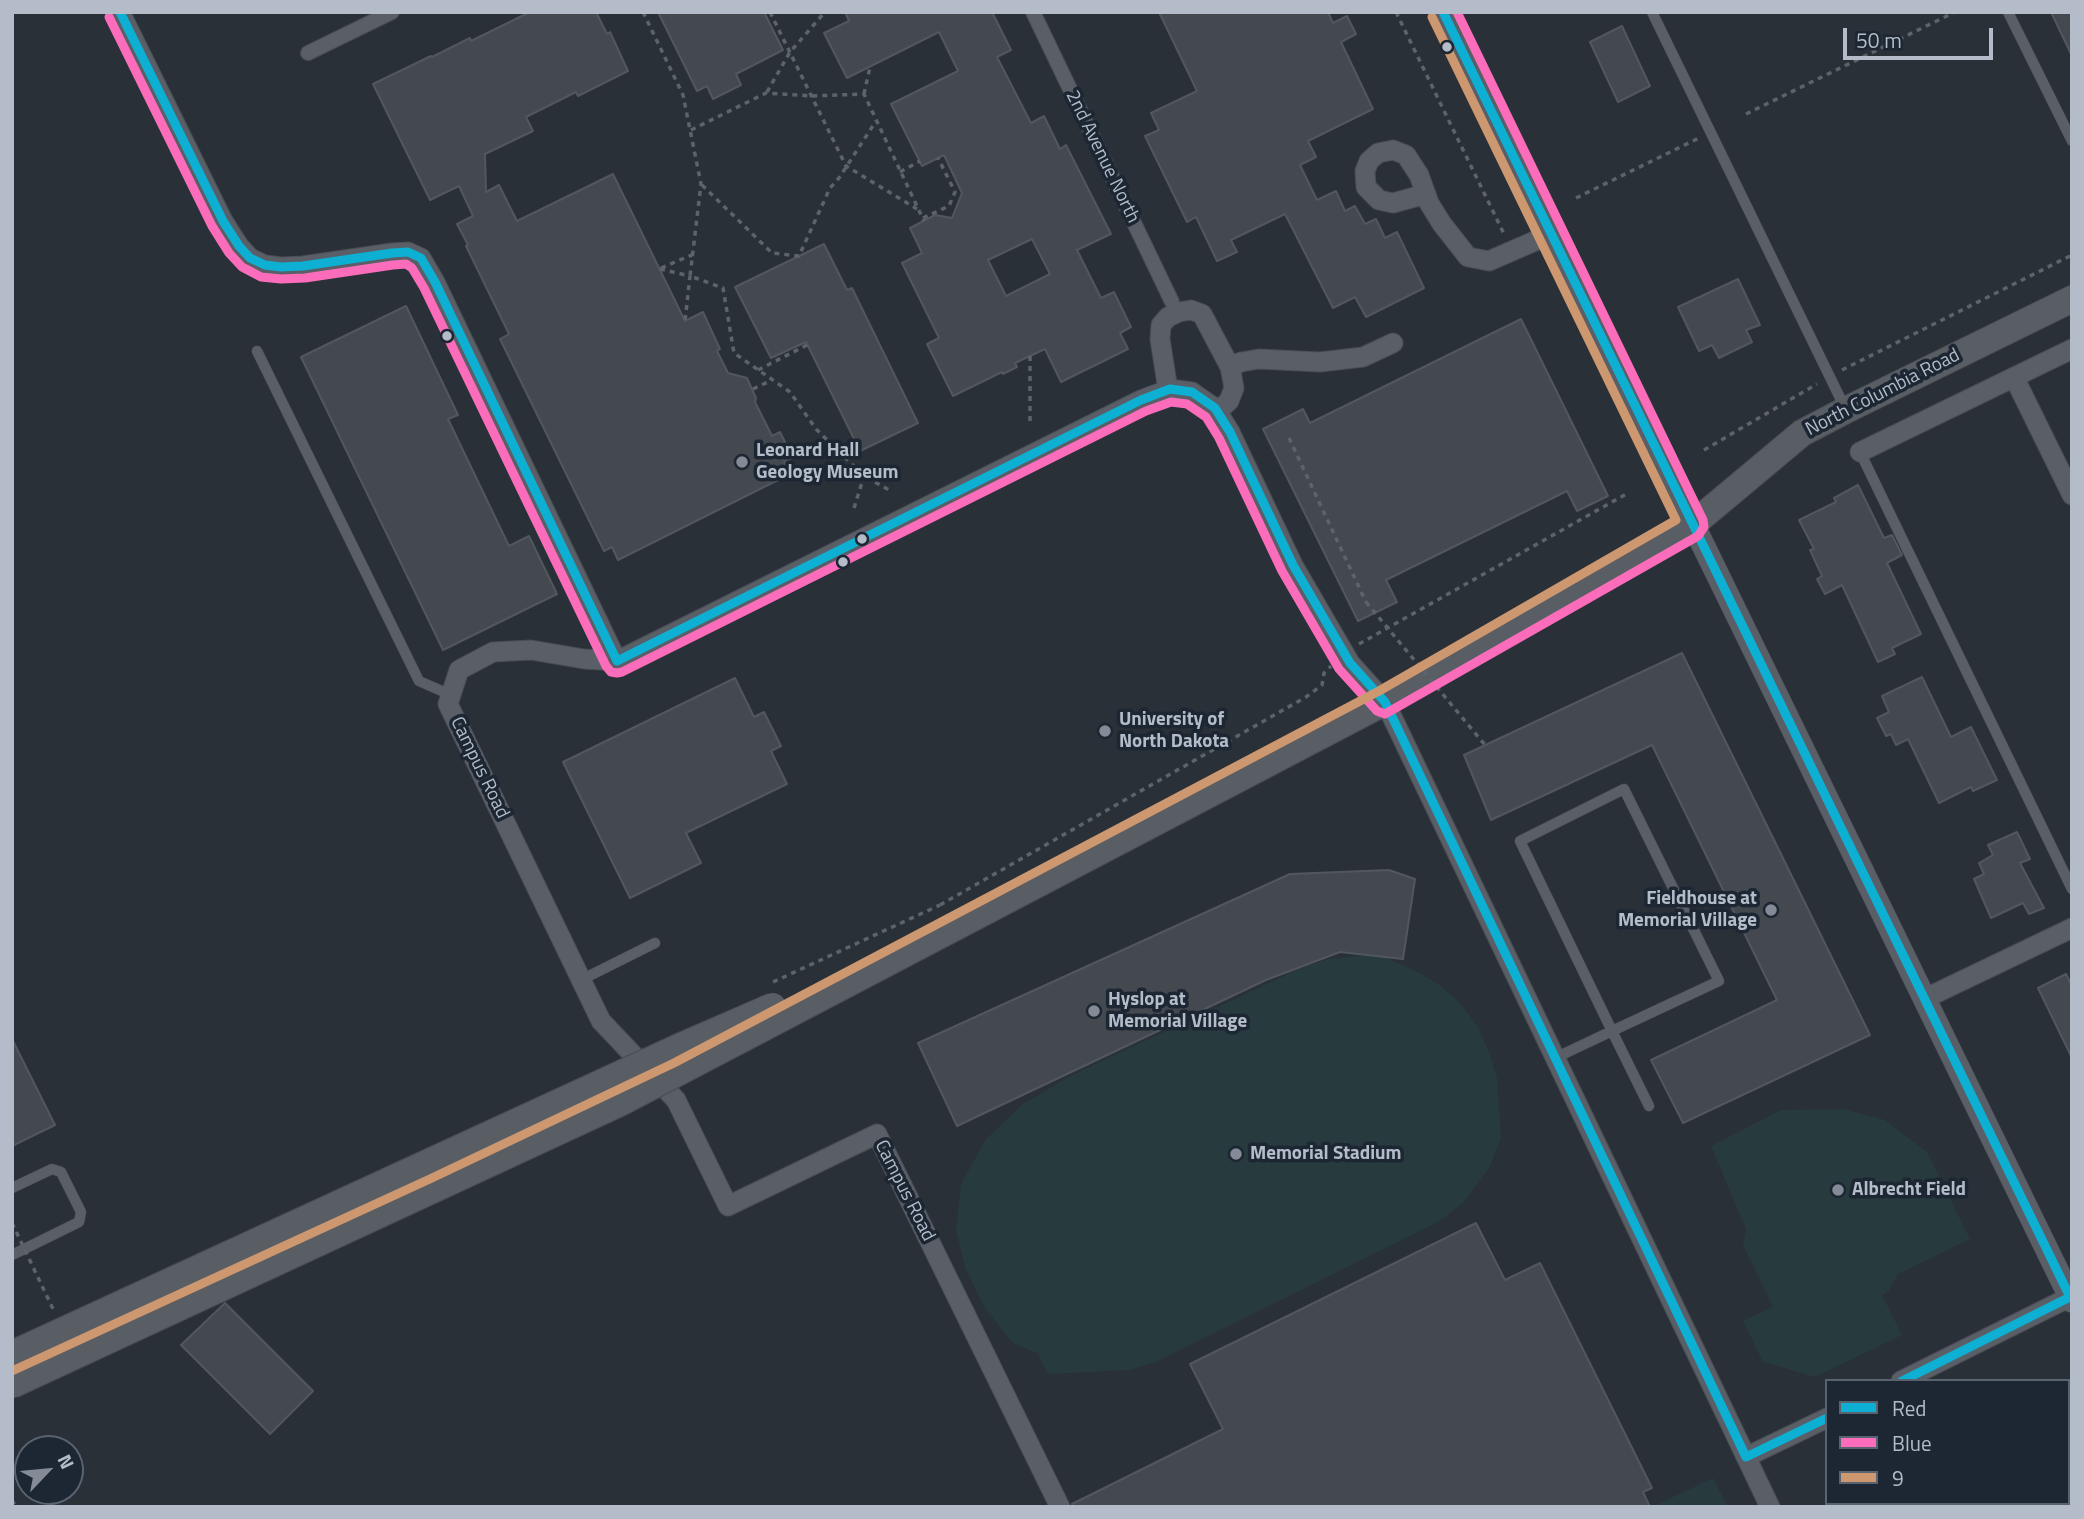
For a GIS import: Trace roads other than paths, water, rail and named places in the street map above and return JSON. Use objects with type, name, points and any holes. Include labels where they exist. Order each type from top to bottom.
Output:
[{"type":"main road","name":"North Columbia Road","points":[[948,931],[1385,702],[1692,525],[1802,433],[2072,299]]},
{"type":"main road","points":[[12,1354],[668,1052],[948,931]]},
{"type":"main road","points":[[12,1385],[620,1103],[948,931]]},
{"type":"street","points":[[120,12],[223,221],[250,258],[265,265],[281,267],[392,253],[408,252],[421,258],[617,661],[1141,400],[1168,390],[1192,391],[1215,408],[1230,432],[1293,565],[1350,663],[1385,702],[1770,1507]]},
{"type":"street","points":[[308,53],[392,12]]},
{"type":"street","name":"2nd Avenue North","points":[[1033,12],[1172,302]]},
{"type":"street","points":[[1443,12],[2071,1298],[1908,1379]]},
{"type":"street","points":[[1426,194],[1442,224],[1468,257],[1489,261],[1551,234]]},
{"type":"street","points":[[1168,390],[1160,339],[1161,326],[1168,317],[1179,312],[1191,310],[1202,314],[1230,367],[1234,388],[1229,401],[1217,412]]},
{"type":"street","points":[[1230,367],[1259,359],[1320,362],[1363,357],[1394,344]]},
{"type":"street","points":[[1860,452],[2072,349]]},
{"type":"street","points":[[2014,377],[2072,495]]},
{"type":"street","name":"Campus Road","points":[[617,661],[584,659],[531,650],[493,652],[459,670],[448,704],[601,1021],[676,1100],[728,1206],[877,1134],[1060,1507]]},
{"type":"street","points":[[1926,998],[2072,928]]},
{"type":"street","points":[[1746,1457],[1825,1419]]},
{"type":"lane","points":[[1652,12],[1846,410]]},
{"type":"lane","points":[[2008,12],[2072,141]]},
{"type":"lane","points":[[257,351],[419,681],[451,695]]},
{"type":"lane","points":[[1860,452],[2072,889]]},
{"type":"lane","points":[[1555,1058],[1612,1031],[1719,981],[1624,789],[1520,841],[1612,1031],[1649,1106]]},
{"type":"lane","points":[[581,980],[655,943]]},
{"type":"lane","points":[[12,1188],[52,1169],[61,1172],[82,1212],[79,1222],[12,1255]]},
{"type":"place","name":"Leonard Hall Geology Museum","points":[[742,462]]},
{"type":"place","name":"University of North Dakota","points":[[1105,731]]},
{"type":"place","name":"Fieldhouse at Memorial Village","points":[[1771,910]]},
{"type":"place","name":"Hyslop at Memorial Village","points":[[1094,1011]]},
{"type":"place","name":"Memorial Stadium","points":[[1236,1154]]},
{"type":"place","name":"Albrecht Field","points":[[1838,1190]]}]
